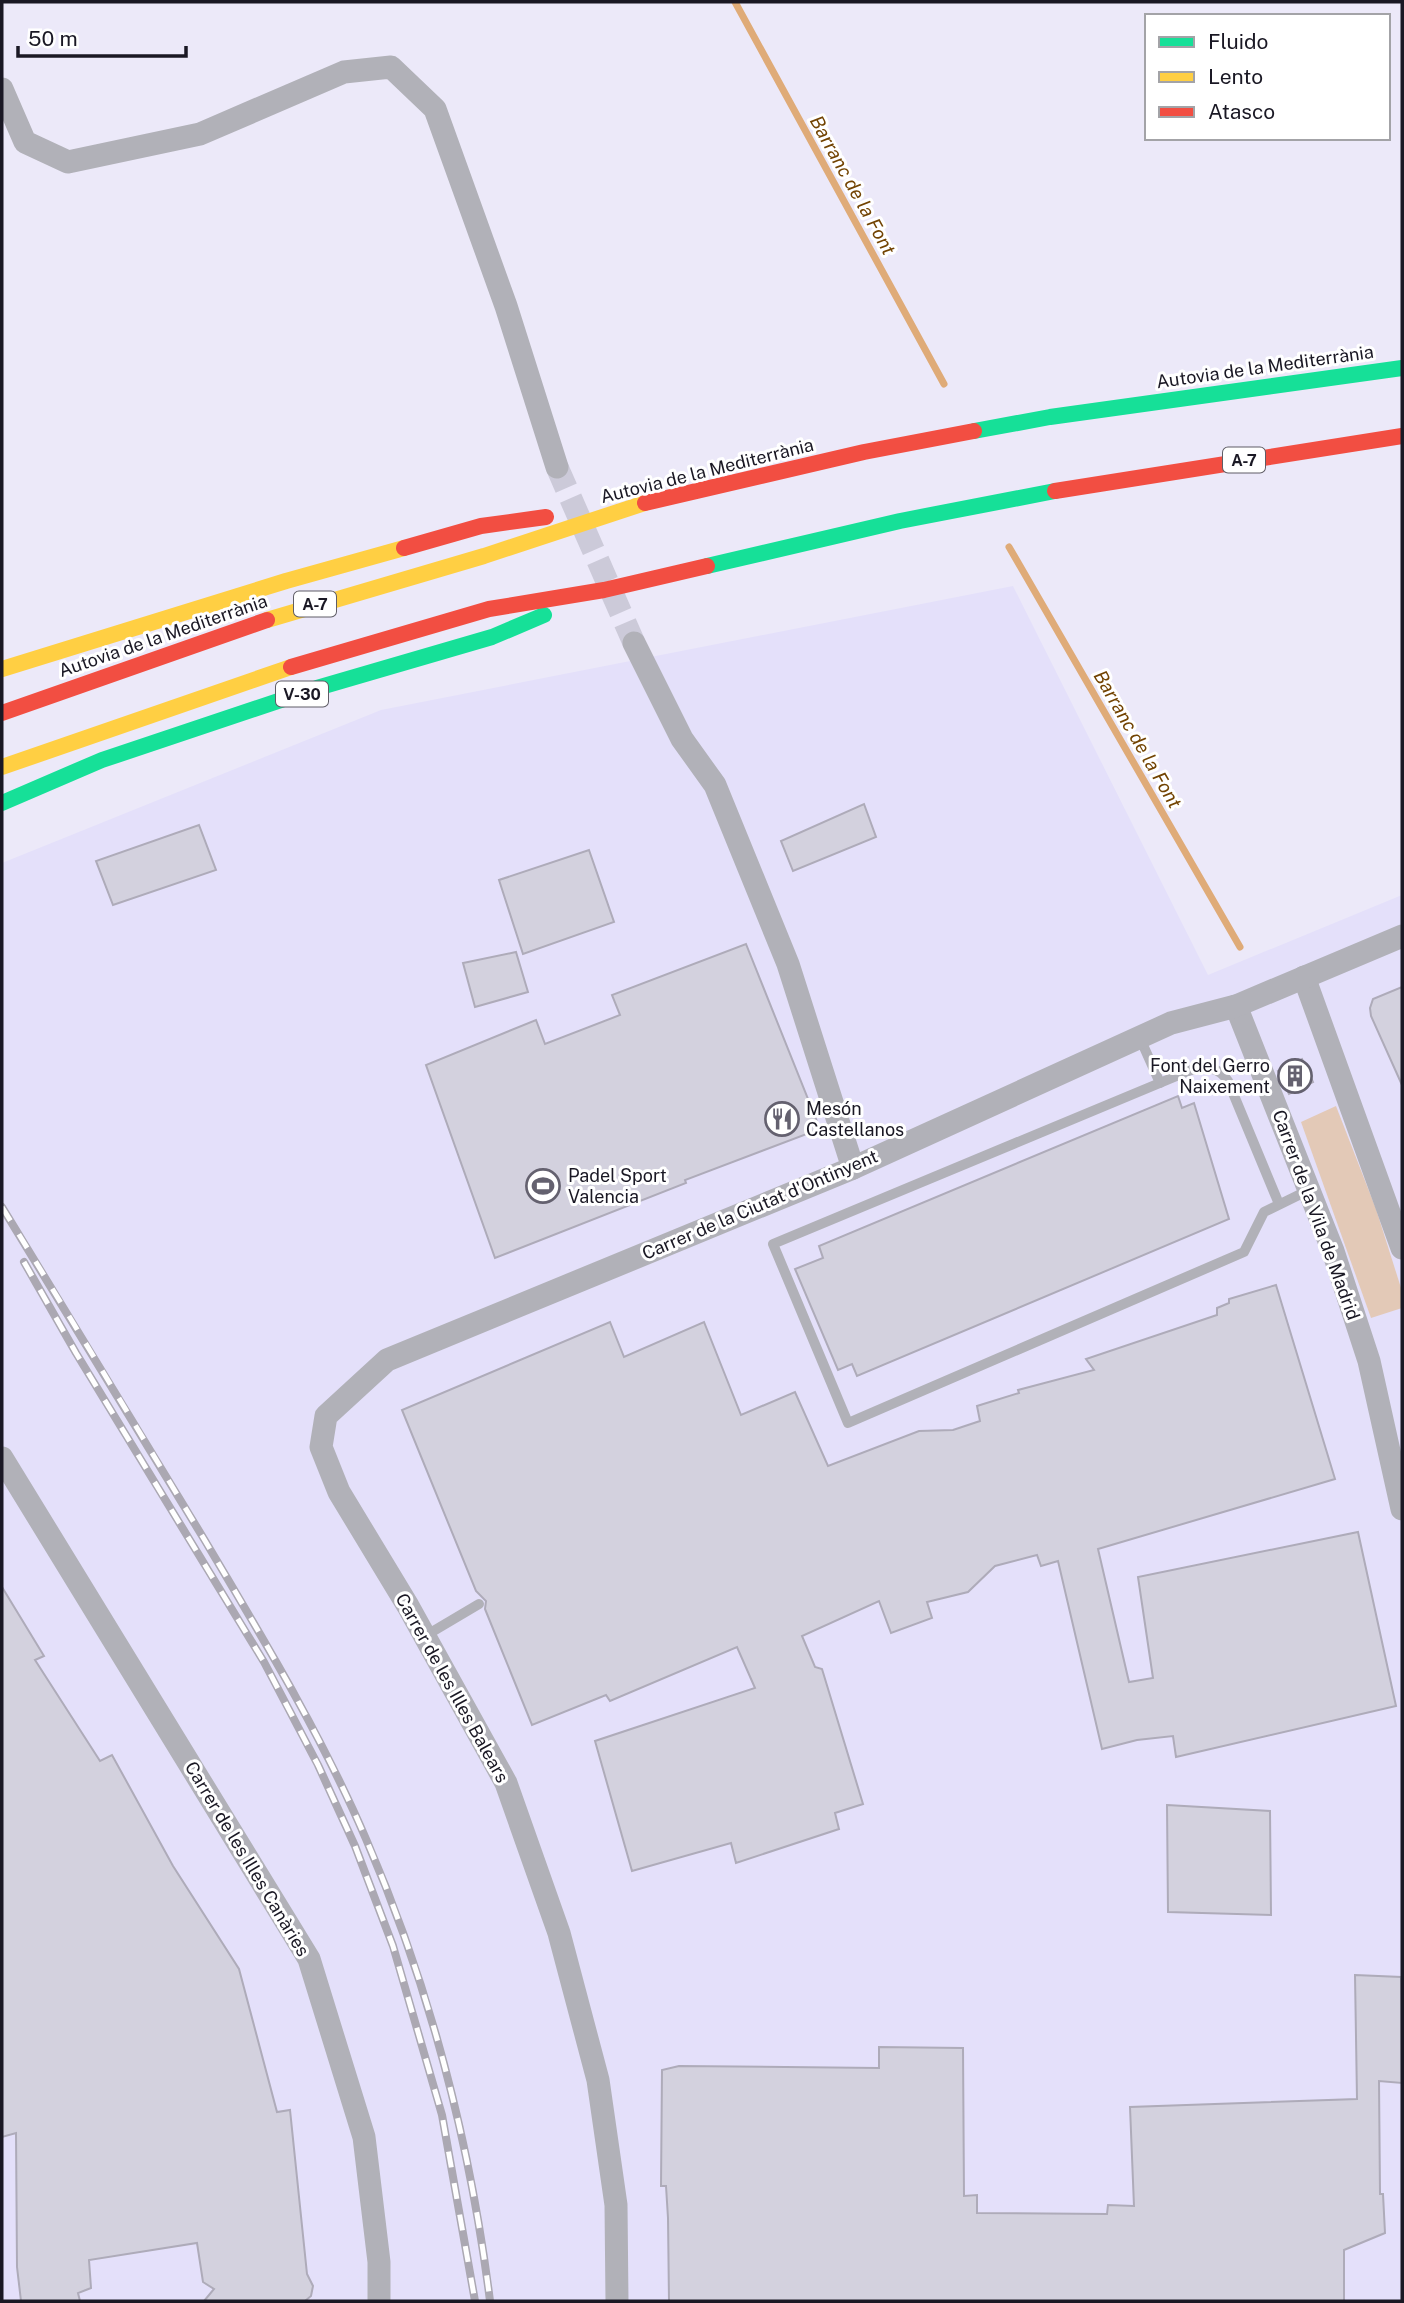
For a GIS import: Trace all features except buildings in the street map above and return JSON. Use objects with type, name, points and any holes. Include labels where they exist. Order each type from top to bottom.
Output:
[{"type":"highway","name":"Autovia de la Mediterrània","points":[[2,713],[295,610],[484,556],[632,506],[864,452],[1050,417],[1402,368]]},
{"type":"highway","name":"A-7","points":[[2,767],[309,661],[489,609],[604,590],[900,521],[1086,485],[1402,436]]},
{"type":"highway","points":[[2,669],[286,581],[481,526],[632,506]]},
{"type":"highway","name":"V-30","points":[[2,803],[102,760],[317,688],[492,637],[604,590]]},
{"type":"street","points":[[2,89],[26,142],[68,162],[200,134],[344,72],[391,67],[435,109],[506,306],[556,467]]},
{"type":"street","points":[[634,643],[682,739],[715,785],[788,964],[853,1168]]},
{"type":"street","name":"Carrer de la Ciutat d'Ontinyent","points":[[326,1416],[387,1360],[853,1168],[1139,1036],[1171,1023],[1236,1006],[1402,936]]},
{"type":"street","points":[[1304,977],[1402,1248]]},
{"type":"street","name":"Carrer de la Vila de Madrid","points":[[1236,1006],[1334,1251],[1369,1361],[1402,1509]]},
{"type":"street","name":"Carrer de les Illes Balears","points":[[326,1416],[321,1447],[339,1492],[425,1636],[506,1783],[559,1933],[598,2080],[616,2205],[617,2301]]},
{"type":"street","name":"Carrer de les Illes Canàries","points":[[2,1458],[309,1959],[365,2137],[379,2262],[379,2301]]},
{"type":"lane","points":[[1139,1036],[1160,1083]]},
{"type":"lane","points":[[1279,1204],[1228,1081],[1222,1072],[1209,1067],[1191,1070],[773,1244],[848,1423],[1244,1252],[1264,1212],[1309,1190]]},
{"type":"lane","points":[[425,1636],[479,1604]]},
{"type":"shaded area","points":[[1013,586],[1208,975],[1402,895],[1402,2301],[2,2301],[2,863],[381,710]]},
{"type":"shaded area","points":[[1336,1106],[1376,1209],[1402,1291],[1402,1308],[1371,1318],[1301,1122]]},
{"type":"waterway","name":"Barranc de la Font","points":[[735,2],[944,384]]},
{"type":"waterway","name":"Barranc de la Font","points":[[1009,547],[1240,947]]},
{"type":"tunnel","points":[[557,467],[634,643]]},
{"type":"railway","points":[[2,1207],[269,1649],[330,1762],[366,1839],[410,1951],[444,2066],[471,2183],[490,2301]]},
{"type":"railway","points":[[24,1262],[76,1353],[264,1662],[318,1765],[355,1846],[393,1946],[442,2115],[475,2301]]},
{"type":"traffic: fast","points":[[974,431],[1050,417],[1402,368]]},
{"type":"traffic: fast","points":[[707,566],[900,521],[1055,491]]},
{"type":"traffic: fast","points":[[2,803],[102,760],[317,688],[492,637],[544,615]]},
{"type":"traffic: slow","points":[[267,620],[484,556],[645,503]]},
{"type":"traffic: slow","points":[[2,669],[286,581],[404,548]]},
{"type":"traffic: slow","points":[[2,767],[291,667]]},
{"type":"traffic: jam","points":[[645,503],[864,452],[974,431]]},
{"type":"traffic: jam","points":[[1055,491],[1402,436]]},
{"type":"traffic: jam","points":[[404,548],[481,526],[546,517]]},
{"type":"traffic: jam","points":[[291,667],[489,609],[604,590],[707,566]]},
{"type":"traffic: jam","points":[[2,713],[267,620]]},
{"type":"place","name":"Font del Gerro Naixement","points":[[1295,1076]]},
{"type":"place","name":"Mesón Castellanos","points":[[782,1119]]},
{"type":"place","name":"Padel Sport Valencia","points":[[543,1186]]}]
